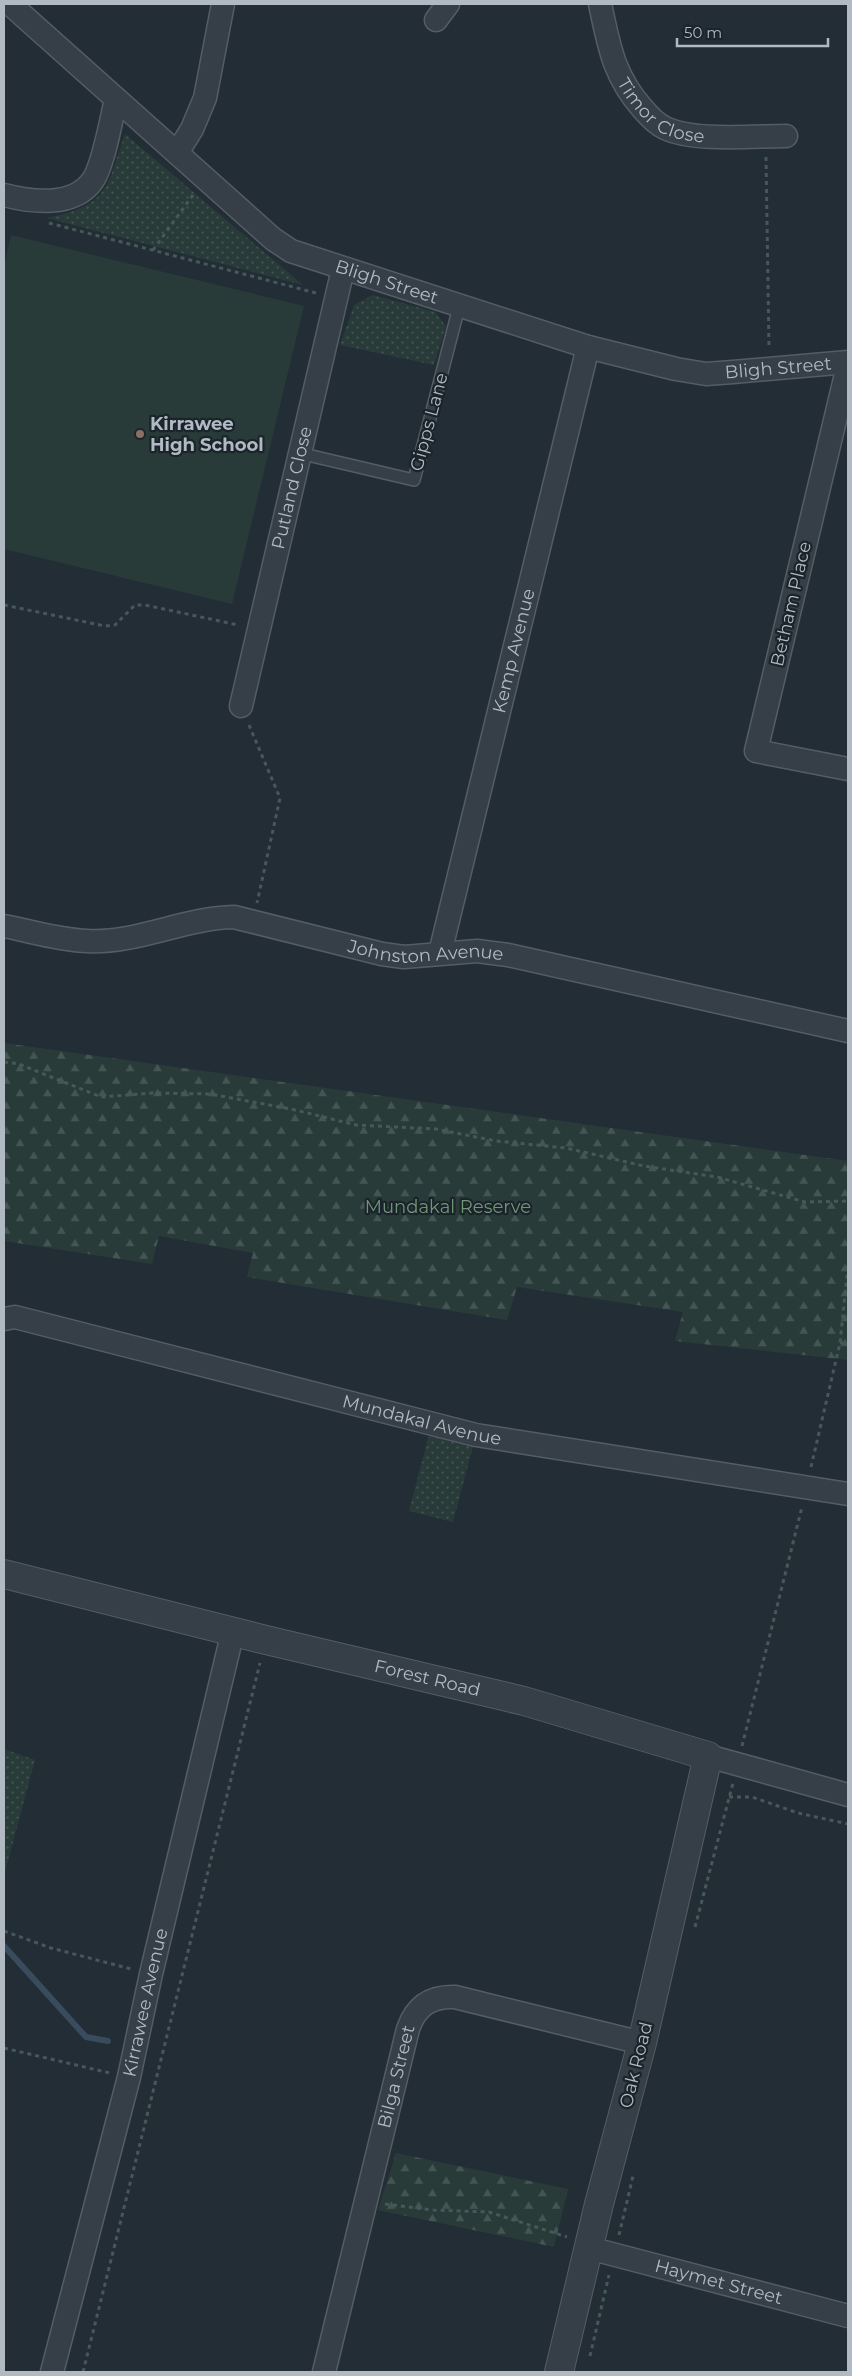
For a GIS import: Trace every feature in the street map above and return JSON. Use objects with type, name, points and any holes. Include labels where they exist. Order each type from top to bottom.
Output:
[{"type":"street","name":"Bligh Street","points":[[10,4],[273,239],[291,251],[343,270],[588,348],[676,369],[706,374],[848,362]]},
{"type":"street","points":[[177,153],[192,129],[205,98],[223,4]]},
{"type":"street","name":"Timor Close","points":[[600,4],[612,58],[619,77],[631,96],[647,114],[664,128],[687,134],[726,137],[776,136]]},
{"type":"street","points":[[4,195],[45,201],[67,198],[82,191],[93,180],[96,173],[116,99]]},
{"type":"street","name":"Putland Close","points":[[241,706],[343,270]]},
{"type":"street","name":"Kemp Avenue","points":[[440,953],[588,348]]},
{"type":"street","name":"Betham Place","points":[[848,366],[756,751],[848,769]]},
{"type":"street","name":"Johnston Avenue","points":[[4,926],[86,942],[113,939],[215,917],[234,917],[253,920],[382,954],[404,957],[477,951],[508,955],[848,1031]]},
{"type":"street","name":"Mundakal Avenue","points":[[4,1319],[15,1317],[476,1434],[848,1494]]},
{"type":"street","name":"Forest Road","points":[[4,1574],[524,1702],[848,1795]]},
{"type":"street","name":"Kirrawee Avenue","points":[[52,2372],[129,2077],[233,1631]]},
{"type":"street","name":"Oak Road","points":[[559,2372],[589,2246],[642,2043],[708,1756]]},
{"type":"street","name":"Bilga Street","points":[[324,2372],[408,2029],[412,2018],[425,2003],[445,1996],[455,1997],[642,2043]]},
{"type":"street","name":"Haymet Street","points":[[589,2246],[848,2316]]},
{"type":"lane","name":"Gipps Lane","points":[[299,453],[414,480],[459,307]]},
{"type":"path","points":[[772,369],[768,330],[776,136]]},
{"type":"path","points":[[153,250],[178,213],[206,179]]},
{"type":"path","points":[[44,222],[336,299]]},
{"type":"path","points":[[4,605],[106,626],[115,625],[135,605],[145,605],[259,630]]},
{"type":"path","points":[[241,706],[280,798],[253,920]]},
{"type":"path","points":[[4,1062],[19,1064],[100,1097],[153,1093],[210,1094],[291,1109],[356,1125],[436,1129],[496,1141],[566,1148],[644,1166],[717,1177],[805,1202],[848,1202]]},
{"type":"path","points":[[738,1764],[807,1487],[840,1343],[848,1266]]},
{"type":"path","points":[[840,1343],[848,1343]]},
{"type":"path","points":[[83,2372],[266,1640]]},
{"type":"path","points":[[729,1796],[752,1797],[798,1813],[848,1824]]},
{"type":"path","points":[[4,1931],[50,1948],[152,1974]]},
{"type":"path","points":[[4,2048],[129,2077]]},
{"type":"path","points":[[365,2201],[433,2210],[489,2212],[589,2246]]},
{"type":"path","points":[[590,2356],[611,2267]]},
{"type":"green space","points":[[125,134],[303,285],[47,218],[83,207],[102,192],[114,168]]},
{"type":"green space","name":"Kirrawee High School","points":[[11,235],[304,306],[232,604],[4,549],[4,266]]},
{"type":"green space","points":[[373,295],[435,312],[446,326],[434,365],[340,345],[354,305]]},
{"type":"green space","name":"Mundakal Reserve","points":[[4,1043],[848,1161],[848,1360],[675,1341],[683,1312],[517,1287],[507,1320],[247,1277],[253,1253],[159,1236],[152,1264],[4,1241]]},
{"type":"green space","points":[[432,1423],[476,1435],[453,1522],[409,1511]]},
{"type":"green space","points":[[4,1749],[35,1760],[4,1876]]},
{"type":"green space","points":[[396,2153],[568,2189],[554,2247],[378,2210]]},
{"type":"waterway","points":[[4,1946],[86,2037],[108,2041]]},
{"type":"place","name":"Kirrawee High School","points":[[140,434]]}]
